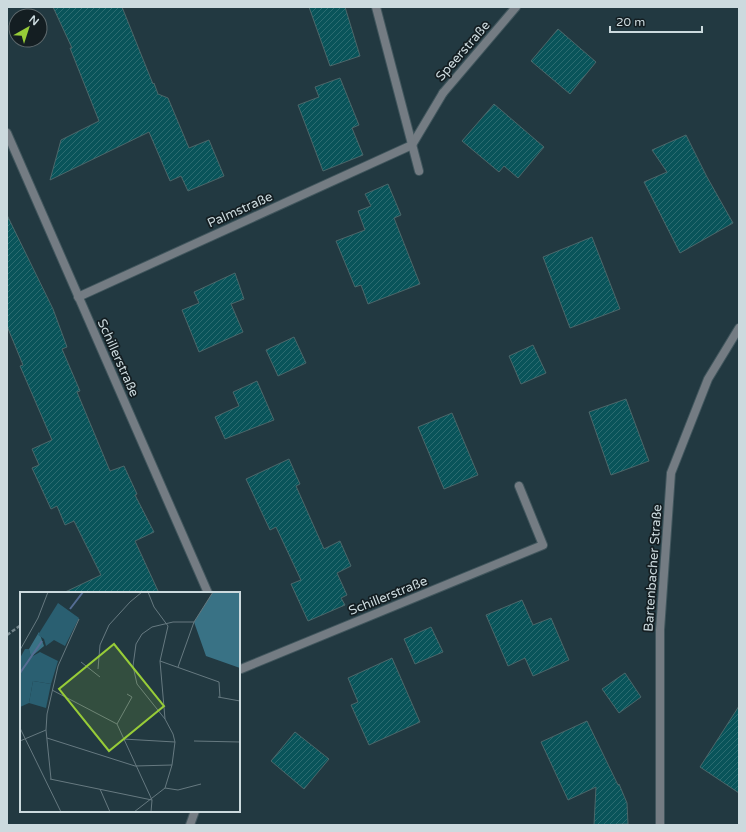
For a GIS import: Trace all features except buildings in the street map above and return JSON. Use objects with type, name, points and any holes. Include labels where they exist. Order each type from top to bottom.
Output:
[{"type":"street","points":[[376,7],[419,171]]},
{"type":"street","name":"Speerstraße","points":[[412,145],[443,92],[516,7]]},
{"type":"street","name":"Schillerstraße","points":[[7,133],[208,592]]},
{"type":"street","name":"Palmstraße","points":[[78,297],[412,145]]},
{"type":"street","name":"Bartenbacher Straße","points":[[660,825],[660,630],[671,473],[708,379],[739,328]]},
{"type":"street","name":"Schillerstraße","points":[[240,670],[543,545],[519,486]]},
{"type":"street","points":[[190,825],[195,812]]},
{"type":"path","points":[[7,635],[20,626]]}]
